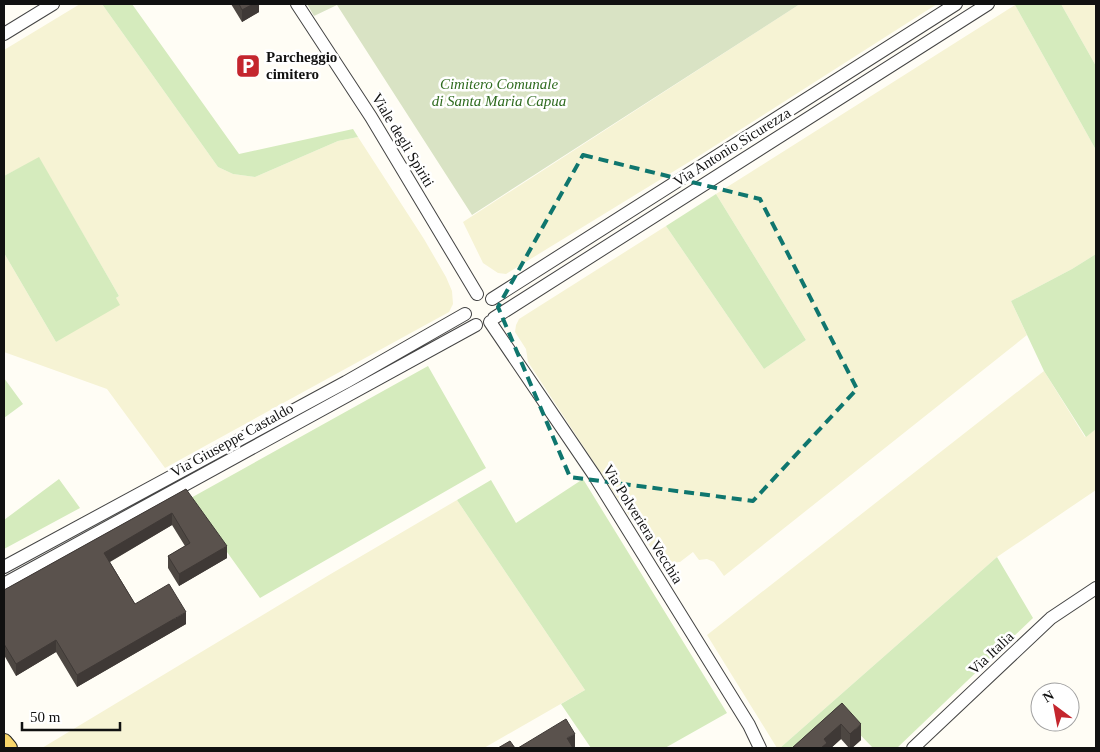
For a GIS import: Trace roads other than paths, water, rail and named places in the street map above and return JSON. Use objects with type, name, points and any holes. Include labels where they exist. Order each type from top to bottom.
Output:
[{"type":"main road","points":[[4,742],[9,748]]},
{"type":"street","points":[[4,34],[53,4]]},
{"type":"street","name":"Viale degli Spiriti","points":[[298,4],[370,117],[477,294]]},
{"type":"street","name":"Via Antonio Sicurezza","points":[[492,299],[956,4]]},
{"type":"street","name":"Via Antonio Sicurezza","points":[[492,320],[988,4]]},
{"type":"street","points":[[482,294],[492,299],[496,308],[492,320],[486,324],[476,324],[468,319],[466,304],[472,296],[482,294]]},
{"type":"street","name":"Via Giuseppe Castaldo","points":[[4,567],[466,314]]},
{"type":"street","name":"Via Polveriera Vecchia","points":[[492,320],[594,475],[749,725],[760,748]]},
{"type":"street","name":"Via Giuseppe Castaldo","points":[[4,584],[476,324]]},
{"type":"street","name":"Via Italia","points":[[913,748],[1051,618],[1096,588]]},
{"type":"street","points":[[749,725],[765,748]]},
{"type":"place","name":"Parcheggio cimitero","points":[[248,66]]},
{"type":"park label","name":"Cimitero Comunale di Santa Maria Capua","points":[[499,92]]}]
